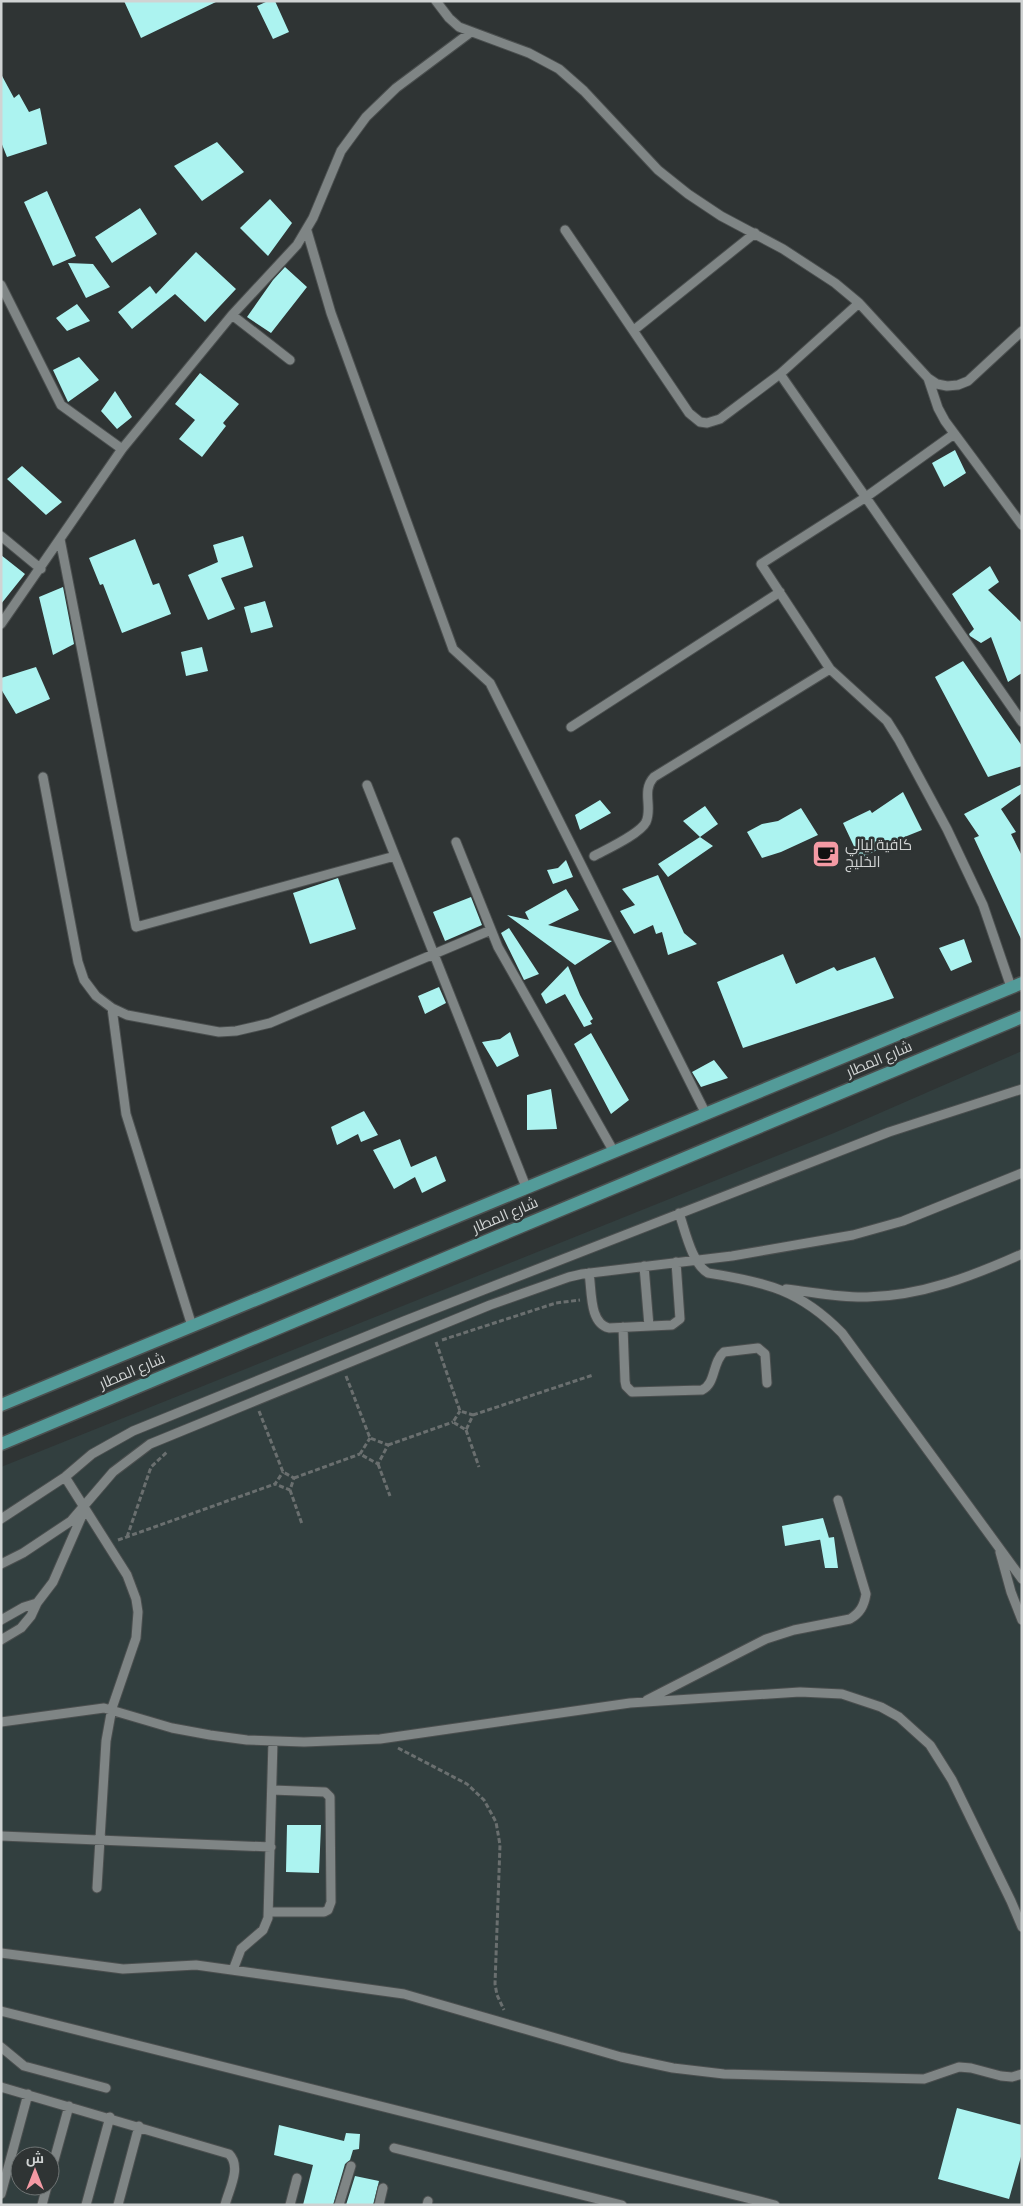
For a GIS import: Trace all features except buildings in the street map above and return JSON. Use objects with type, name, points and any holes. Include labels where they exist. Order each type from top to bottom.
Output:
[{"type":"main road","name":"شارع المطار","points":[[1,1405],[526,1186],[614,1152],[1016,985]]},
{"type":"main road","name":"شارع المطار","points":[[1,1444],[1022,1017]]},
{"type":"street","points":[[436,1],[449,18],[471,32],[529,53],[559,69],[584,91],[658,170],[688,194],[721,216],[816,270],[859,303],[928,378],[937,384],[947,386],[958,385],[968,381],[1022,331]]},
{"type":"street","points":[[1,624],[41,569],[122,449],[232,315],[297,245],[307,231],[341,152],[366,117],[396,88],[471,32]]},
{"type":"street","points":[[565,230],[689,413],[700,422],[707,423],[720,420],[780,374],[859,303]]},
{"type":"street","points":[[307,231],[331,313],[452,649],[490,683],[706,1114]]},
{"type":"street","points":[[634,330],[755,234]]},
{"type":"street","points":[[1,285],[62,405],[122,449]]},
{"type":"street","points":[[232,315],[290,360]]},
{"type":"street","points":[[780,374],[1022,722]]},
{"type":"street","points":[[928,378],[938,408],[954,434],[1019,514],[1022,525]]},
{"type":"street","points":[[954,434],[866,497],[761,564],[830,669],[888,721],[946,829],[979,898],[1016,985]]},
{"type":"street","points":[[1,536],[41,569]]},
{"type":"street","points":[[60,539],[136,927],[395,856]]},
{"type":"street","points":[[571,727],[780,592]]},
{"type":"street","points":[[594,856],[638,830],[646,823],[648,818],[647,789],[654,777],[830,669]]},
{"type":"street","points":[[43,777],[78,962],[84,980],[96,996],[112,1008],[127,1015],[203,1030],[236,1031],[270,1023],[491,930]]},
{"type":"street","points":[[367,785],[526,1186]]},
{"type":"street","points":[[456,842],[498,947],[614,1152]]},
{"type":"street","points":[[112,1008],[126,1114],[192,1326]]},
{"type":"street","points":[[1,1519],[65,1476],[92,1454],[133,1431],[404,1320],[889,1132],[1022,1089]]},
{"type":"street","points":[[1,1564],[16,1558],[71,1521],[122,1464],[145,1447],[166,1435],[490,1305],[562,1280],[589,1273],[732,1256],[870,1231],[920,1215],[1022,1173]]},
{"type":"street","points":[[679,1213],[696,1260],[703,1270],[708,1273],[760,1282],[778,1288],[813,1307],[842,1334],[1022,1579]]},
{"type":"street","points":[[778,1288],[848,1297],[899,1294],[933,1288],[1022,1254]]},
{"type":"street","points":[[589,1273],[595,1318],[601,1325],[609,1328],[672,1325],[680,1319],[676,1262]]},
{"type":"street","points":[[644,1266],[649,1326]]},
{"type":"street","points":[[623,1327],[625,1381],[626,1386],[632,1392],[702,1390],[708,1386],[718,1358],[724,1352],[758,1348],[765,1354],[767,1383]]},
{"type":"street","points":[[65,1476],[108,1543],[132,1587],[138,1612],[136,1638],[112,1708],[104,1757],[97,1888]]},
{"type":"street","points":[[642,1702],[766,1639],[794,1630],[850,1619],[862,1609],[866,1594],[838,1500]]},
{"type":"street","points":[[1,1640],[21,1628],[31,1616],[37,1602],[60,1570],[85,1507]]},
{"type":"street","points":[[999,1547],[1011,1592],[1022,1620]]},
{"type":"street","points":[[1,1620],[37,1602]]},
{"type":"street","points":[[1,1722],[96,1708],[112,1708],[191,1732],[228,1738],[273,1741],[380,1739],[642,1702],[821,1691],[862,1699],[899,1717],[930,1745],[942,1762],[1012,1901],[1022,1928]]},
{"type":"street","points":[[233,1970],[238,1954],[263,1930],[269,1912],[273,1741]]},
{"type":"street","points":[[269,1912],[324,1912],[328,1910],[331,1902],[330,1797],[325,1792],[272,1790]]},
{"type":"street","points":[[1,1836],[271,1847]]},
{"type":"street","points":[[1,1954],[123,1969],[182,1965],[233,1970],[404,1994],[621,2056],[673,2068],[724,2074],[924,2079],[959,2067],[1012,2078],[1022,2074]]},
{"type":"street","points":[[1,2011],[775,2205]]},
{"type":"street","points":[[1,2047],[24,2066],[106,2088]]},
{"type":"street","points":[[1,2087],[110,2117],[229,2154],[233,2158],[235,2170],[225,2205]]},
{"type":"street","points":[[1,2194],[28,2094]]},
{"type":"street","points":[[58,2146],[69,2106]]},
{"type":"street","points":[[86,2205],[110,2117]]},
{"type":"street","points":[[118,2205],[139,2126]]},
{"type":"street","points":[[394,2148],[622,2205]]},
{"type":"street","points":[[339,2205],[350,2166]]},
{"type":"street","points":[[290,2205],[297,2178]]},
{"type":"street","points":[[378,2205],[383,2188]]},
{"type":"path","points":[[427,1345],[491,1323],[556,1304],[593,1299]]},
{"type":"path","points":[[346,1376],[370,1438],[388,1445],[454,1422],[460,1411],[436,1342]]},
{"type":"path","points":[[337,1380],[355,1373]]},
{"type":"path","points":[[460,1411],[473,1416],[593,1375]]},
{"type":"path","points":[[250,1415],[268,1408]]},
{"type":"path","points":[[259,1411],[283,1472],[294,1478],[360,1454],[370,1438]]},
{"type":"path","points":[[466,1430],[473,1416]]},
{"type":"path","points":[[454,1422],[466,1430],[479,1467]]},
{"type":"path","points":[[378,1464],[388,1445]]},
{"type":"path","points":[[127,1536],[152,1467],[172,1449]]},
{"type":"path","points":[[360,1454],[378,1464],[390,1496]]},
{"type":"path","points":[[108,1543],[275,1484],[283,1472]]},
{"type":"path","points":[[294,1478],[290,1490],[302,1524]]},
{"type":"path","points":[[275,1484],[290,1490]]},
{"type":"path","points":[[380,1739],[467,1784],[476,1791],[491,1810],[499,1833],[500,1845],[495,1984],[502,2007],[516,2026]]},
{"type":"shaded area","points":[[1022,1051],[1022,2205],[1,2205],[1,1467],[834,1133]]},
{"type":"place","name":"كافية ليالي الخليج","points":[[826,854]]}]
